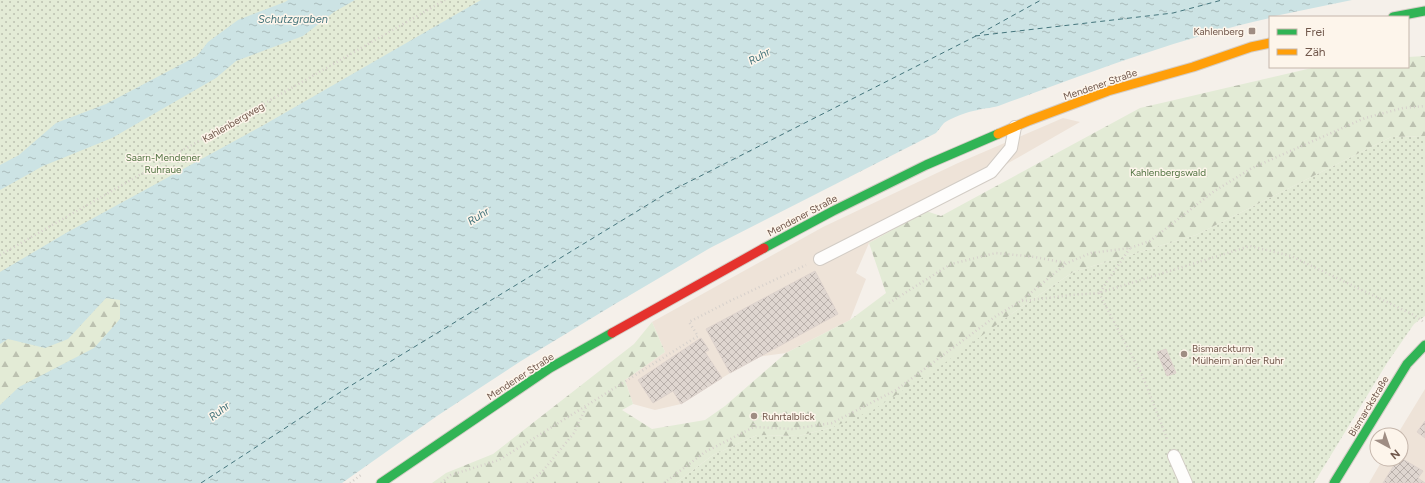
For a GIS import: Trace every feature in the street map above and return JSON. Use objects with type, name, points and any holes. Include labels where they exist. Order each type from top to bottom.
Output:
[{"type":"street","points":[[1398,16],[1425,11]]},
{"type":"street","name":"Mendener Straße","points":[[382,483],[550,368],[696,285],[833,211],[926,165],[1015,127],[1108,91],[1193,67],[1251,47],[1269,43]]},
{"type":"street","name":"Bismarckstraße","points":[[1334,483],[1407,364],[1425,345]]},
{"type":"lane","points":[[820,259],[991,172],[1011,148],[1015,127]]},
{"type":"lane","points":[[1174,456],[1186,483]]},
{"type":"path","name":"Kahlenbergweg","points":[[0,256],[445,0]]},
{"type":"path","points":[[664,483],[705,452],[754,427],[793,429],[832,423],[896,390],[996,316],[1021,301],[1067,264],[1092,253],[1130,248],[1150,241],[1213,192],[1252,168],[1364,118],[1403,108],[1425,106]]},
{"type":"path","points":[[1021,301],[1100,293],[1250,246],[1291,256],[1414,315],[1425,323]]},
{"type":"path","points":[[1100,293],[1130,248]]},
{"type":"path","points":[[889,303],[951,264],[996,253],[1035,257],[1067,264]]},
{"type":"path","points":[[441,483],[451,475],[499,460],[698,336],[689,322],[820,259]]},
{"type":"path","points":[[1100,293],[1143,377],[1174,456]]},
{"type":"path","points":[[527,483],[542,472],[574,434],[587,405]]},
{"type":"path","points":[[754,416],[754,427]]},
{"type":"shaded area","points":[[1063,118],[1080,122],[869,243],[856,273],[866,279],[850,320],[786,353],[757,357],[681,404],[655,410],[633,404],[625,380],[665,352],[652,322],[823,227],[958,163]]},
{"type":"shaded area","points":[[1425,389],[1425,483],[1369,483],[1378,467],[1409,467],[1409,427],[1402,427]]},
{"type":"green space","name":"Saarn-Mendener Ruhraue","points":[[0,0],[732,0],[0,468]]},
{"type":"green space","name":"Kahlenbergswald","points":[[1425,56],[1425,136],[1391,137],[1196,235],[1073,272],[1007,317],[942,365],[873,410],[833,427],[799,436],[757,435],[713,455],[676,483],[432,483],[446,473],[493,454],[634,344],[652,322],[665,352],[625,380],[633,404],[622,410],[652,429],[705,420],[725,406],[786,353],[850,320],[886,293],[869,243],[926,211],[941,216],[1140,108],[1312,68],[1409,68],[1409,57]]},
{"type":"green space","points":[[1425,136],[1425,316],[1414,324],[1387,363],[1314,483],[676,483],[713,455],[757,435],[799,436],[833,427],[1007,317],[1073,272],[1196,235],[1391,137]]},
{"type":"green space","points":[[106,298],[120,300],[120,319],[94,348],[19,387],[0,405],[0,344],[8,339],[45,348],[68,339]]},
{"type":"water","name":"Schutzgraben","points":[[288,0],[355,0],[334,12],[303,36],[236,61],[216,78],[112,138],[43,166],[0,190],[0,165],[19,155],[56,123],[106,104],[197,56],[208,42],[238,20]]},
{"type":"water","name":"Ruhr","points":[[481,0],[1352,0],[1269,16],[1269,18],[1236,26],[1134,57],[998,106],[970,112],[951,119],[944,123],[936,133],[710,248],[615,304],[521,361],[437,416],[342,483],[0,483],[0,405],[19,387],[94,348],[120,319],[120,300],[106,298],[68,339],[45,348],[8,339],[0,344],[0,272],[66,233],[262,126]]},
{"type":"building","points":[[815,271],[838,314],[730,373],[706,329]]},
{"type":"building","points":[[701,338],[709,350],[705,352],[722,378],[681,404],[673,391],[653,403],[638,380]]},
{"type":"building","points":[[1166,349],[1176,373],[1167,376],[1157,352]]},
{"type":"building","points":[[1425,421],[1425,438],[1417,432]]},
{"type":"building","points":[[1409,463],[1423,471],[1418,478],[1425,483],[1383,483],[1393,467],[1409,467]]},
{"type":"ferry route","points":[[201,483],[342,391],[667,193],[974,37],[1041,0]]},
{"type":"ferry route","points":[[975,36],[1173,13],[1222,0]]},
{"type":"traffic: fast","points":[[1398,16],[1425,11]]},
{"type":"traffic: fast","points":[[764,248],[833,211],[926,165],[998,134]]},
{"type":"traffic: fast","points":[[381,483],[550,368],[612,333]]},
{"type":"traffic: fast","points":[[1334,483],[1407,364],[1425,345]]},
{"type":"traffic: slow","points":[[998,134],[1108,91],[1193,67],[1251,47],[1269,43]]},
{"type":"traffic: jam","points":[[612,333],[764,248]]},
{"type":"place","name":"Kahlenberg","points":[[1252,31]]},
{"type":"place","name":"Bismarckturm Mülheim an der Ruhr","points":[[1184,354]]},
{"type":"place","name":"Ruhrtalblick","points":[[754,416]]}]
